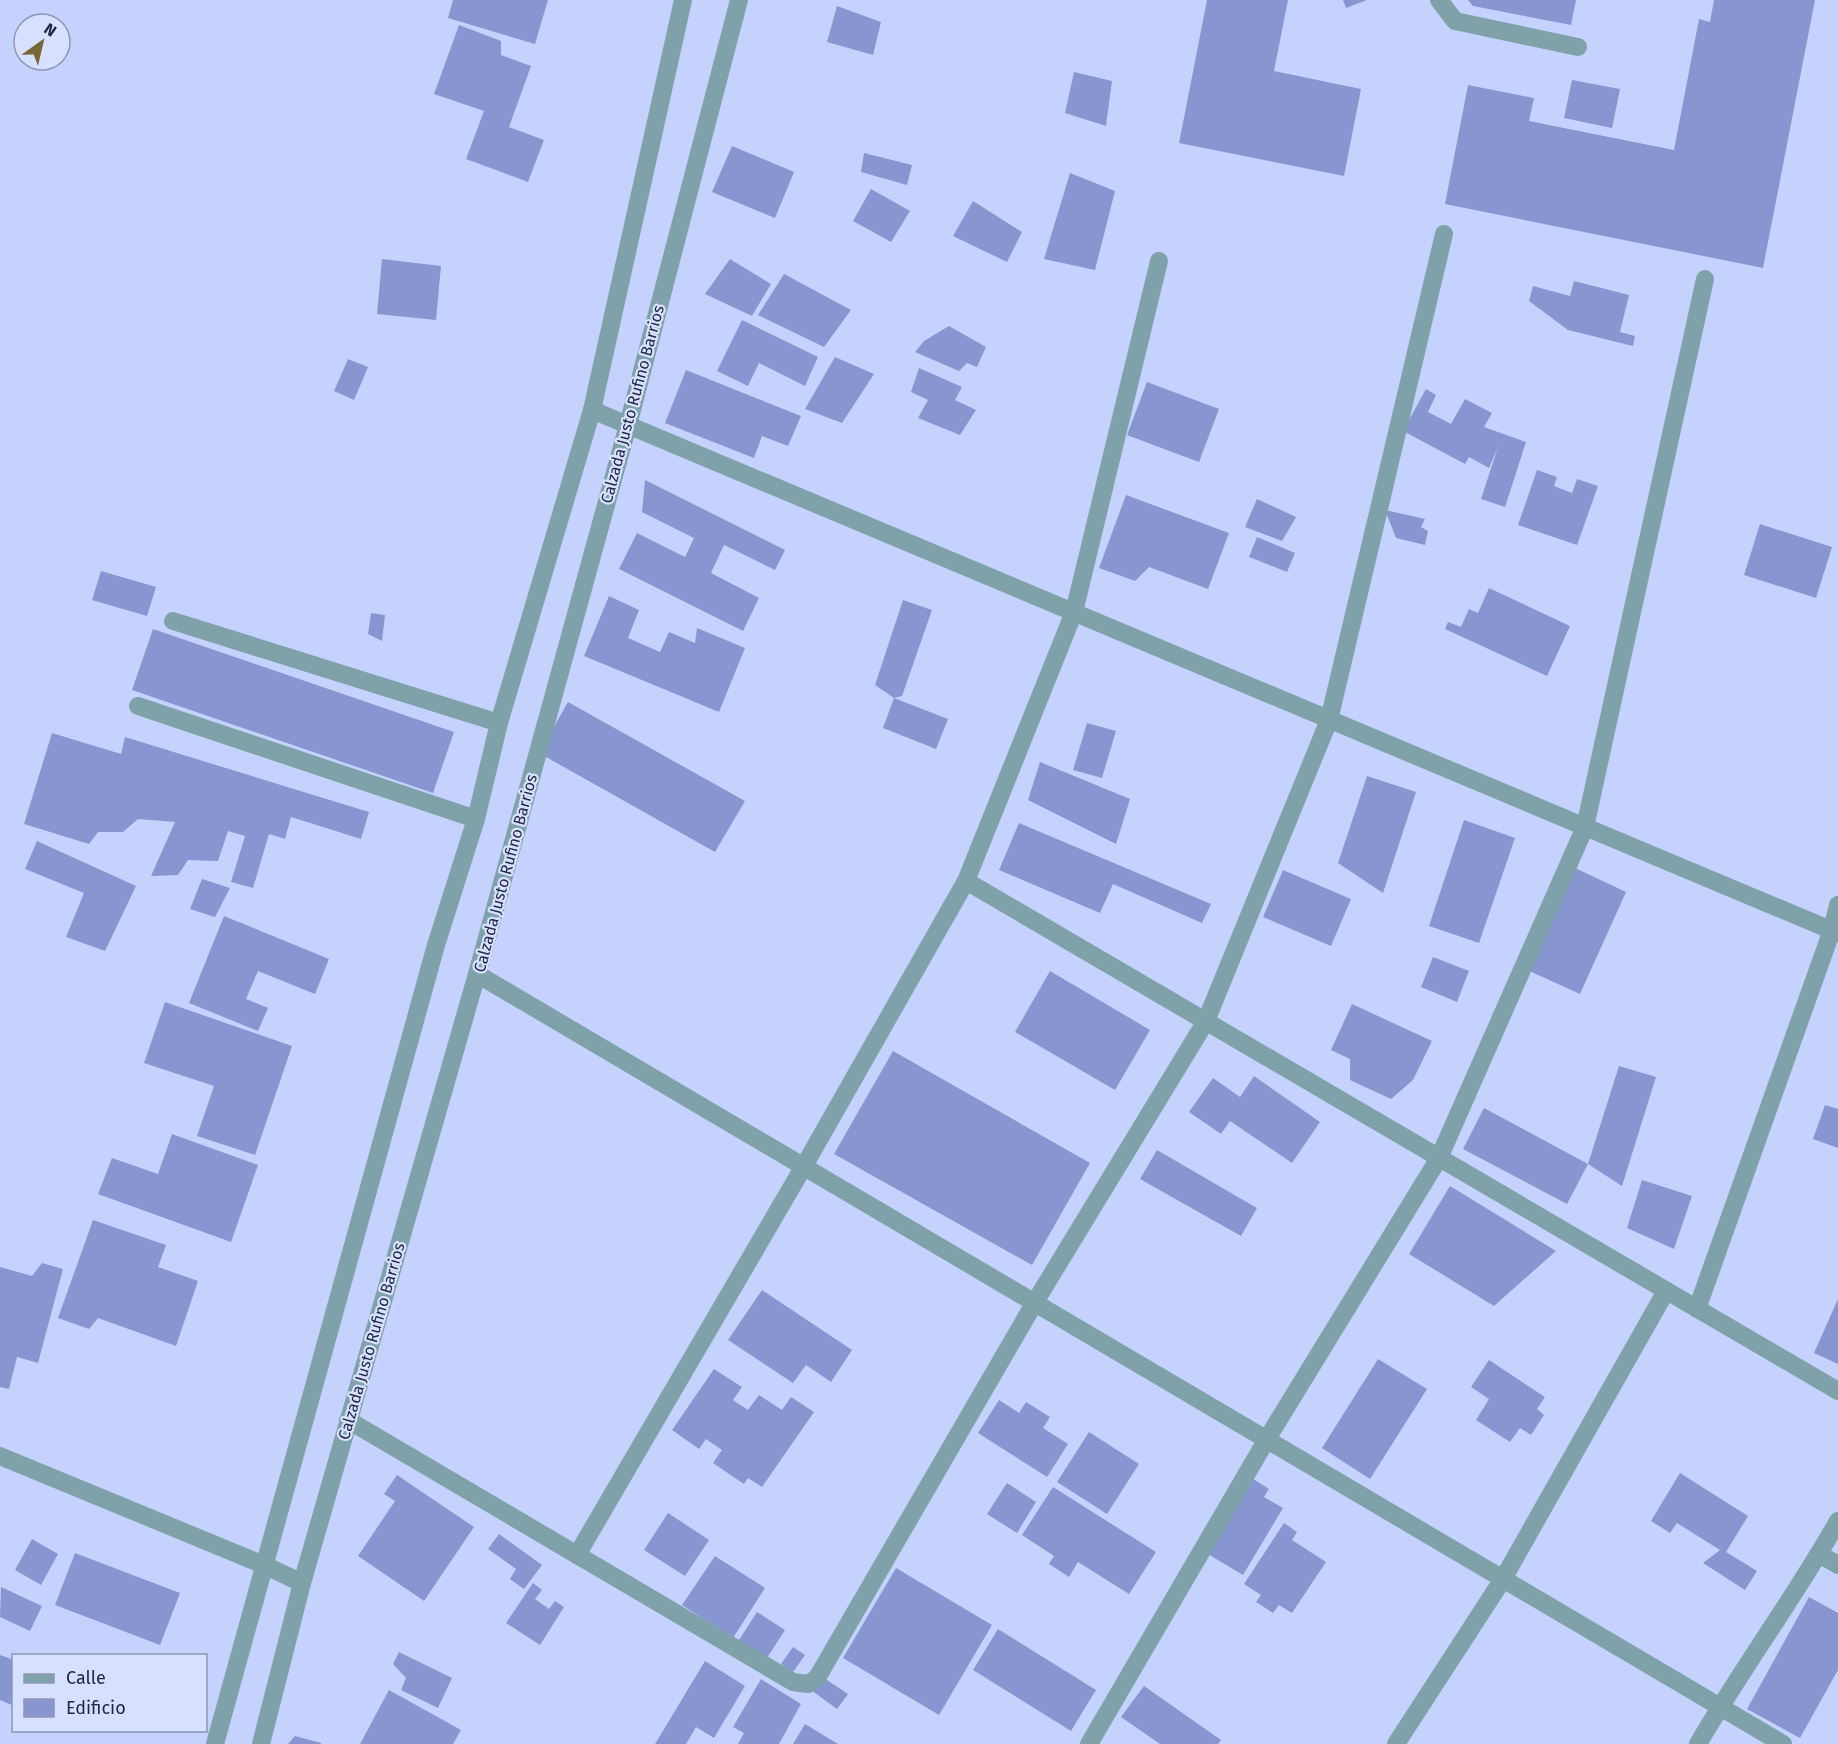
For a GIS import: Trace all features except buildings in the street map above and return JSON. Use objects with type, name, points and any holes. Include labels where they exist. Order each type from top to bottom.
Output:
[{"type":"street","points":[[215,1744],[436,945],[476,819],[499,723],[592,410],[683,0]]},
{"type":"street","name":"Calzada Justo Rufino Barrios","points":[[261,1744],[302,1583],[477,974],[628,425],[739,0]]},
{"type":"street","points":[[1439,0],[1455,21],[1578,48]]},
{"type":"street","points":[[348,1420],[793,1682],[808,1684],[817,1678],[1035,1302],[1206,1021],[1329,720],[1444,234]]},
{"type":"street","points":[[577,1555],[804,1166],[966,881],[1074,612],[1159,261]]},
{"type":"street","points":[[1089,1744],[1267,1439],[1439,1158],[1585,827],[1705,279]]},
{"type":"street","points":[[592,410],[1835,932]]},
{"type":"street","points":[[172,621],[499,723]]},
{"type":"street","points":[[138,706],[476,819]]},
{"type":"street","points":[[966,881],[1838,1391]]},
{"type":"street","points":[[1697,1309],[1835,932],[1838,905]]},
{"type":"street","points":[[477,974],[1783,1744]]},
{"type":"street","points":[[1396,1744],[1503,1579],[1666,1291]]},
{"type":"street","points":[[0,1456],[264,1565],[302,1583]]},
{"type":"street","points":[[1698,1744],[1838,1521]]},
{"type":"street","points":[[1819,1554],[1838,1565]]}]
